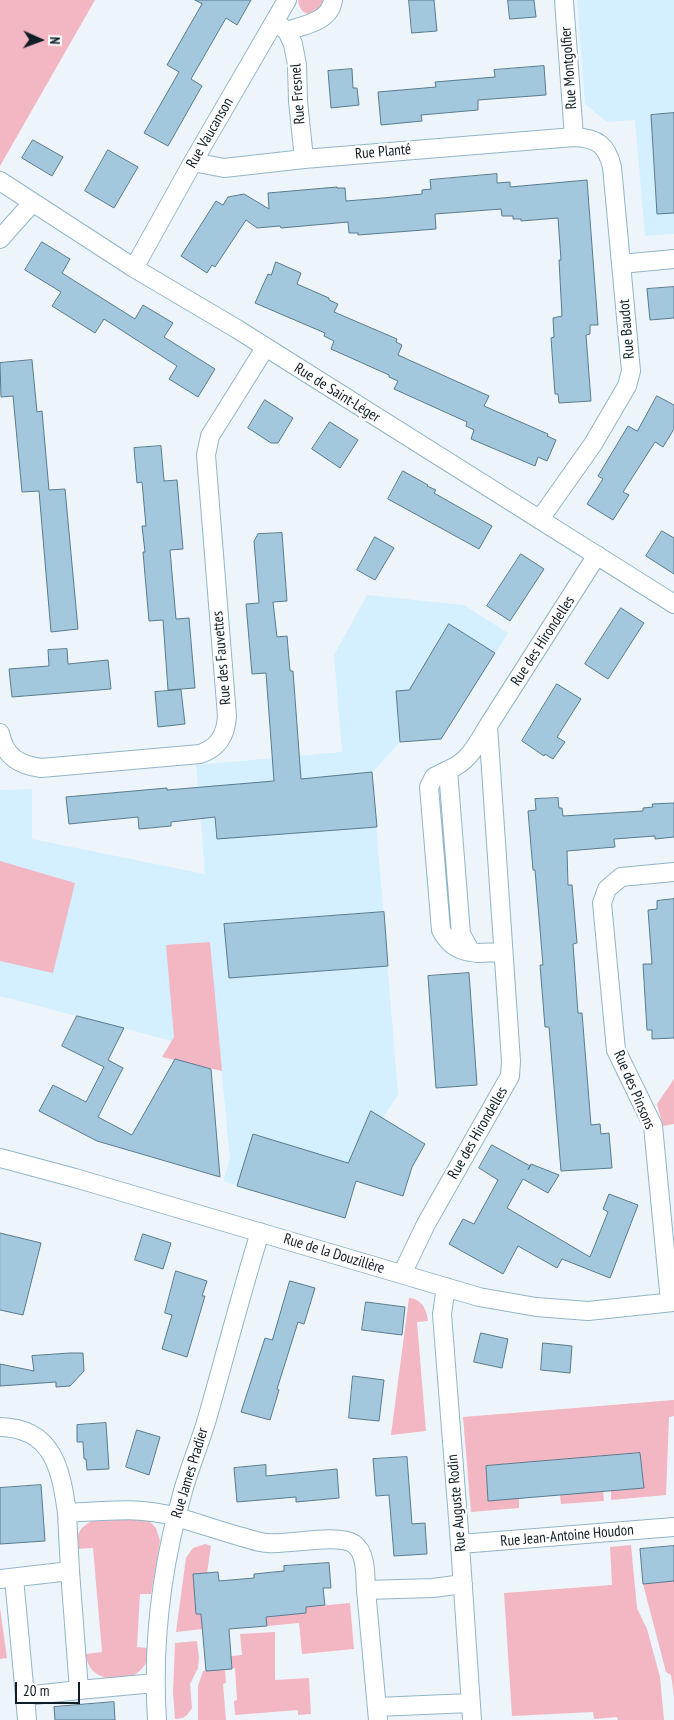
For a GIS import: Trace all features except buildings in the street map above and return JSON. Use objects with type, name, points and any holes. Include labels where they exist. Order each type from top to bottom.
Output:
[{"type":"street","name":"Rue Vaucanson","points":[[134,268],[192,162],[281,27],[287,0]]},
{"type":"street","points":[[281,27],[326,15],[331,8],[332,0]]},
{"type":"street","name":"Rue Montgolfier","points":[[564,0],[574,137]]},
{"type":"street","name":"Rue Fresnel","points":[[281,27],[293,44],[297,65],[298,101],[304,159]]},
{"type":"street","name":"Rue Planté","points":[[192,162],[224,168],[304,159],[574,137]]},
{"type":"street","name":"Rue Baudot","points":[[540,519],[592,444],[630,380],[631,371],[612,167],[609,156],[603,146],[592,139],[574,137]]},
{"type":"street","name":"Rue de Saint-Léger","points":[[0,180],[32,203],[134,268],[674,604]]},
{"type":"street","points":[[0,239],[32,203]]},
{"type":"street","points":[[621,264],[674,259]]},
{"type":"street","name":"Rue des Fauvettes","points":[[0,734],[10,756],[27,766],[41,768],[200,754],[217,746],[226,728],[227,716],[206,454],[207,445],[210,436],[265,348]]},
{"type":"street","name":"Rue des Hirondelles","points":[[503,952],[471,952],[454,947],[444,937],[441,930],[429,787],[434,777],[462,764],[470,756],[597,555]]},
{"type":"street","name":"Rue des Hirondelles","points":[[402,1274],[426,1224],[510,1076],[511,1061],[488,726]]},
{"type":"street","name":"Rue des Pinsons","points":[[672,1302],[653,1126],[616,1050],[602,903],[607,889],[621,877],[674,872]]},
{"type":"street","name":"Rue de la Douzillère","points":[[0,1158],[75,1178],[479,1297],[536,1307],[588,1311],[672,1302]]},
{"type":"street","name":"Rue James Pradier","points":[[157,1720],[155,1684],[159,1615],[170,1540],[183,1491],[207,1421],[260,1232]]},
{"type":"street","name":"Rue Auguste Rodin","points":[[446,1287],[442,1314],[471,1711]]},
{"type":"street","points":[[0,1427],[22,1430],[35,1435],[43,1442],[58,1469],[67,1513],[79,1690]]},
{"type":"street","points":[[67,1513],[126,1509],[146,1510],[177,1517],[204,1527],[265,1543],[280,1544],[328,1539],[350,1541],[361,1553],[377,1714],[471,1711]]},
{"type":"street","name":"Rue Jean-Antoine Houdon","points":[[460,1544],[674,1527]]},
{"type":"street","points":[[27,1720],[26,1696],[7,1578],[70,1572]]},
{"type":"street","points":[[366,1590],[432,1588],[463,1584]]},
{"type":"street","points":[[26,1696],[155,1684]]},
{"type":"shaded area","points":[[0,0],[95,0],[0,166]]},
{"type":"shaded area","points":[[298,0],[325,0],[325,5],[311,15],[302,10]]},
{"type":"shaded area","points":[[577,0],[674,0],[674,234],[645,236],[635,120],[607,122],[585,104]]},
{"type":"shaded area","points":[[367,595],[464,605],[508,633],[441,739],[400,742],[372,773],[398,1095],[383,1118],[425,1144],[412,1167],[403,1196],[356,1181],[345,1218],[223,1181],[230,1159],[209,942],[172,1041],[0,996],[0,790],[32,789],[32,839],[205,874],[196,765],[342,752],[334,655]]},
{"type":"shaded area","points":[[0,861],[75,883],[53,973],[0,961]]},
{"type":"shaded area","points":[[210,942],[222,1071],[162,1057],[174,1037],[166,945]]},
{"type":"shaded area","points":[[674,1079],[674,1124],[663,1126],[657,1104]]},
{"type":"shaded area","points":[[409,1298],[417,1300],[423,1306],[428,1321],[417,1322],[426,1431],[391,1435]]},
{"type":"shaded area","points":[[674,1400],[674,1416],[669,1417],[666,1495],[611,1500],[611,1490],[644,1488],[640,1453],[486,1466],[488,1500],[519,1498],[519,1508],[471,1512],[463,1417]]},
{"type":"shaded area","points":[[603,1491],[604,1501],[561,1504],[560,1495]]},
{"type":"shaded area","points":[[146,1518],[156,1528],[160,1541],[151,1594],[140,1594],[137,1647],[148,1648],[147,1660],[139,1672],[126,1678],[111,1679],[103,1677],[92,1670],[85,1654],[102,1652],[93,1548],[76,1549],[78,1536],[90,1522],[100,1519]]},
{"type":"shaded area","points":[[205,1544],[211,1546],[207,1573],[193,1574],[203,1629],[176,1632],[186,1558],[193,1548]]},
{"type":"shaded area","points":[[631,1545],[637,1608],[647,1629],[660,1677],[664,1720],[618,1720],[617,1717],[594,1719],[593,1712],[512,1716],[504,1593],[612,1585],[610,1547]]},
{"type":"shaded area","points":[[674,1581],[674,1696],[671,1675],[666,1672],[643,1584]]},
{"type":"shaded area","points":[[350,1603],[354,1649],[302,1654],[299,1623],[267,1626],[266,1617],[306,1613],[306,1607]]},
{"type":"shaded area","points":[[0,1608],[7,1658],[0,1659]]},
{"type":"shaded area","points":[[275,1632],[275,1680],[309,1678],[311,1714],[298,1715],[298,1710],[235,1715],[234,1701],[237,1700],[235,1668],[232,1668],[231,1656],[242,1655],[240,1634]]},
{"type":"shaded area","points":[[197,1641],[198,1668],[190,1684],[192,1708],[183,1718],[175,1719],[173,1692],[175,1643]]},
{"type":"shaded area","points":[[225,1669],[226,1683],[223,1684],[226,1720],[198,1720],[198,1686],[203,1671]]}]
